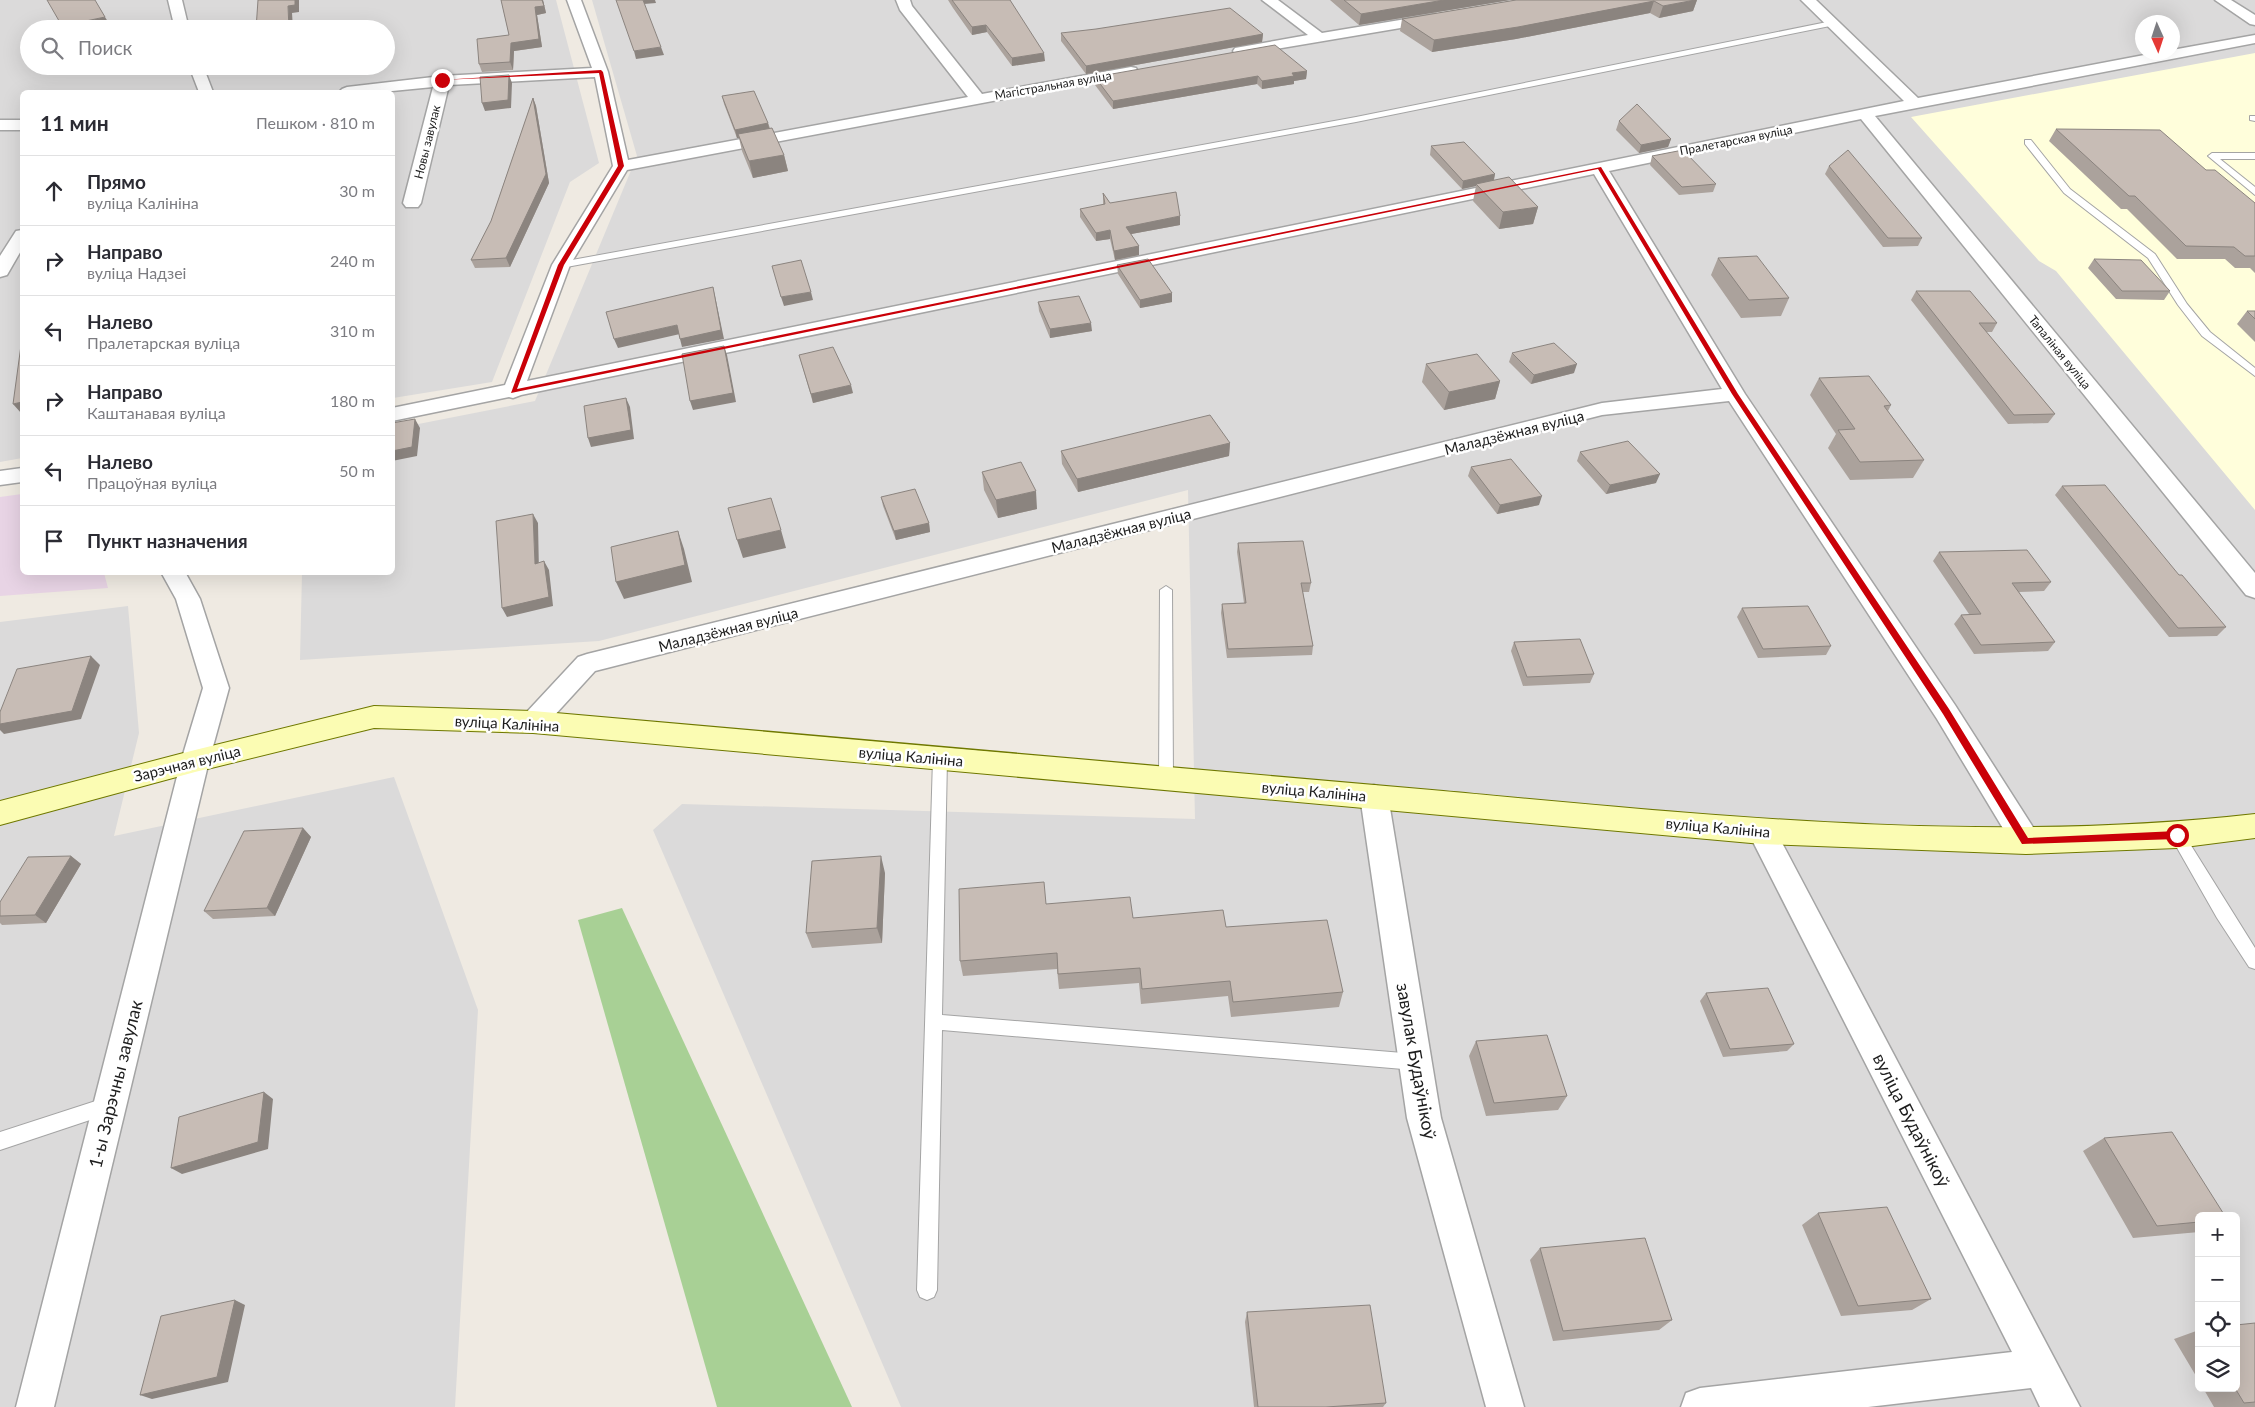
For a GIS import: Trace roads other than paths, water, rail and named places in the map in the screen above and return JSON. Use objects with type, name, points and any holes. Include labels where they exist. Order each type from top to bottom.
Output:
[{"type":"main road","name":"вуліца Калініна","points":[[374,717],[533,722],[1762,832],[2026,841],[2177,835],[2255,826]]},
{"type":"main road","name":"Зарэчная вуліца","points":[[0,813],[195,760],[374,717]]},
{"type":"street","points":[[175,0],[180,20]]},
{"type":"street","points":[[513,392],[561,265],[621,166],[601,72],[574,0]]},
{"type":"street","points":[[903,0],[905,7],[977,98]]},
{"type":"street","points":[[1269,0],[1319,37]]},
{"type":"street","points":[[1808,0],[1915,103]]},
{"type":"street","points":[[1826,0],[1832,23]]},
{"type":"street","points":[[2222,0],[2255,21]]},
{"type":"street","points":[[1222,55],[1447,16]]},
{"type":"street","name":"Пралетарская вуліца","points":[[395,414],[513,392],[1599,168],[1866,115],[1915,103],[2255,39]]},
{"type":"street","name":"Магістральная вуліца","points":[[621,166],[977,98],[1143,69]]},
{"type":"street","points":[[363,90],[442,80],[601,72]]},
{"type":"street","points":[[199,75],[205,90]]},
{"type":"street","name":"Новы завулак","points":[[412,203],[442,80]]},
{"type":"street","name":"Тапаліная вуліца","points":[[1866,115],[2255,590]]},
{"type":"street","points":[[0,125],[20,125]]},
{"type":"street","points":[[1599,168],[1735,394],[1946,712],[2026,841]]},
{"type":"street","points":[[0,271],[20,238]]},
{"type":"street","name":"Маладзёжная вуліца","points":[[533,722],[587,664],[1602,410],[1735,394]]},
{"type":"street","points":[[0,478],[20,476]]},
{"type":"street","name":"1-ы Зарэчны завулак","points":[[35,1407],[195,760],[216,688],[188,599],[175,575]]},
{"type":"street","name":"завулак Будаўнікоў","points":[[1374,796],[1424,1118],[1505,1407]]},
{"type":"street","name":"вуліца Будаўнікоў","points":[[1762,832],[2061,1407]]},
{"type":"street","points":[[1700,1407],[2040,1368]]},
{"type":"lane","points":[[561,265],[1075,172],[1626,68],[1832,23]]},
{"type":"lane","points":[[2028,142],[2067,191],[2152,256],[2183,305],[2206,334],[2255,372]]},
{"type":"lane","points":[[2255,156],[2212,156],[2255,192]]},
{"type":"lane","points":[[1166,590],[1166,778]]},
{"type":"lane","points":[[927,1290],[940,759]]},
{"type":"lane","points":[[2177,835],[2223,913],[2255,962]]},
{"type":"lane","points":[[934,1022],[1415,1062]]},
{"type":"lane","points":[[0,1141],[109,1106]]}]
